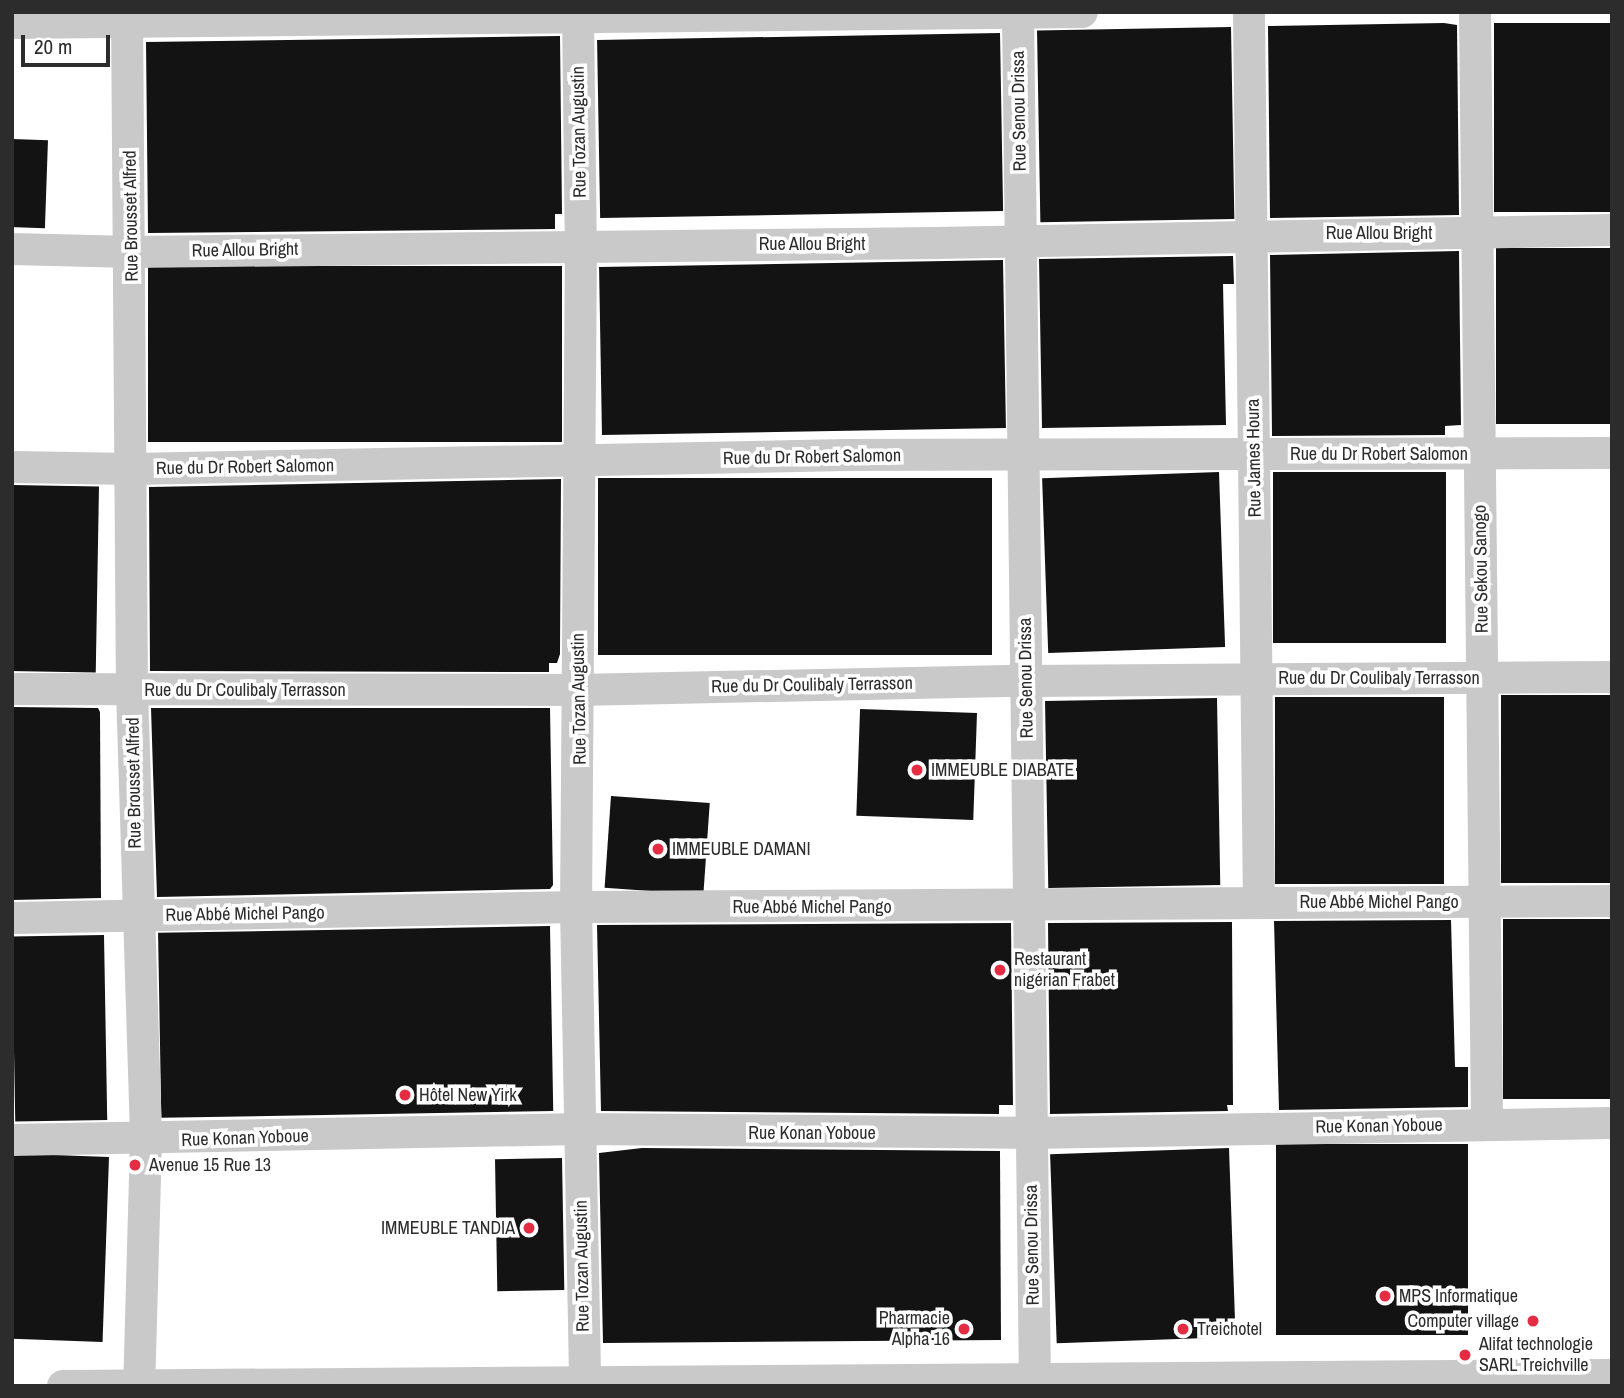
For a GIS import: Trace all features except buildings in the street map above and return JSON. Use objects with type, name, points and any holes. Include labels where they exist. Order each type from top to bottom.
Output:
[{"type":"street","points":[[12,23],[127,18],[1083,12]]},
{"type":"street","name":"Rue James Houra","points":[[1249,12],[1249,234],[1259,903]]},
{"type":"street","name":"Rue Sekou Sanogo","points":[[1475,12],[1487,1125]]},
{"type":"street","name":"Rue Senou Drissa","points":[[1018,13],[1035,1383]]},
{"type":"street","name":"Rue Tozan Augustin","points":[[578,14],[581,244],[576,907],[584,1385]]},
{"type":"street","name":"Rue Brousset Alfred","points":[[127,18],[132,252],[132,690],[146,1141],[139,1384]]},
{"type":"street","name":"Rue Allou Bright","points":[[12,249],[132,252],[581,244],[934,243],[1021,238],[1612,230]]},
{"type":"street","name":"Rue du Dr Robert Salomon","points":[[12,467],[132,469],[1022,456],[1612,453]]},
{"type":"street","name":"Rue du Dr Coulibaly Terrasson","points":[[12,689],[578,690],[1026,681],[1612,677]]},
{"type":"street","name":"Rue Abbé Michel Pango","points":[[12,919],[576,907],[1612,901]]},
{"type":"street","name":"Rue Konan Yoboue","points":[[12,1140],[146,1141],[580,1129],[1030,1133],[1612,1124]]},
{"type":"street","points":[[63,1386],[1490,1382],[1612,1375]]},
{"type":"place","name":"IMMEUBLE DIABATE","points":[[917,770]]},
{"type":"place","name":"IMMEUBLE DAMANI","points":[[658,849]]},
{"type":"place","name":"Restaurant nigérian Frabet","points":[[1000,970]]},
{"type":"place","name":"Hôtel New Yirk","points":[[405,1095]]},
{"type":"place","name":"Avenue 15 Rue 13","points":[[135,1165]]},
{"type":"place","name":"IMMEUBLE TANDIA","points":[[529,1228]]},
{"type":"place","name":"MPS Informatique","points":[[1385,1296]]},
{"type":"place","name":"Computer village","points":[[1533,1321]]},
{"type":"place","name":"Pharmacie Alpha 16","points":[[964,1329]]},
{"type":"place","name":"Treichotel","points":[[1183,1329]]},
{"type":"place","name":"Alifat technologie SARL Treichville","points":[[1465,1355]]}]
